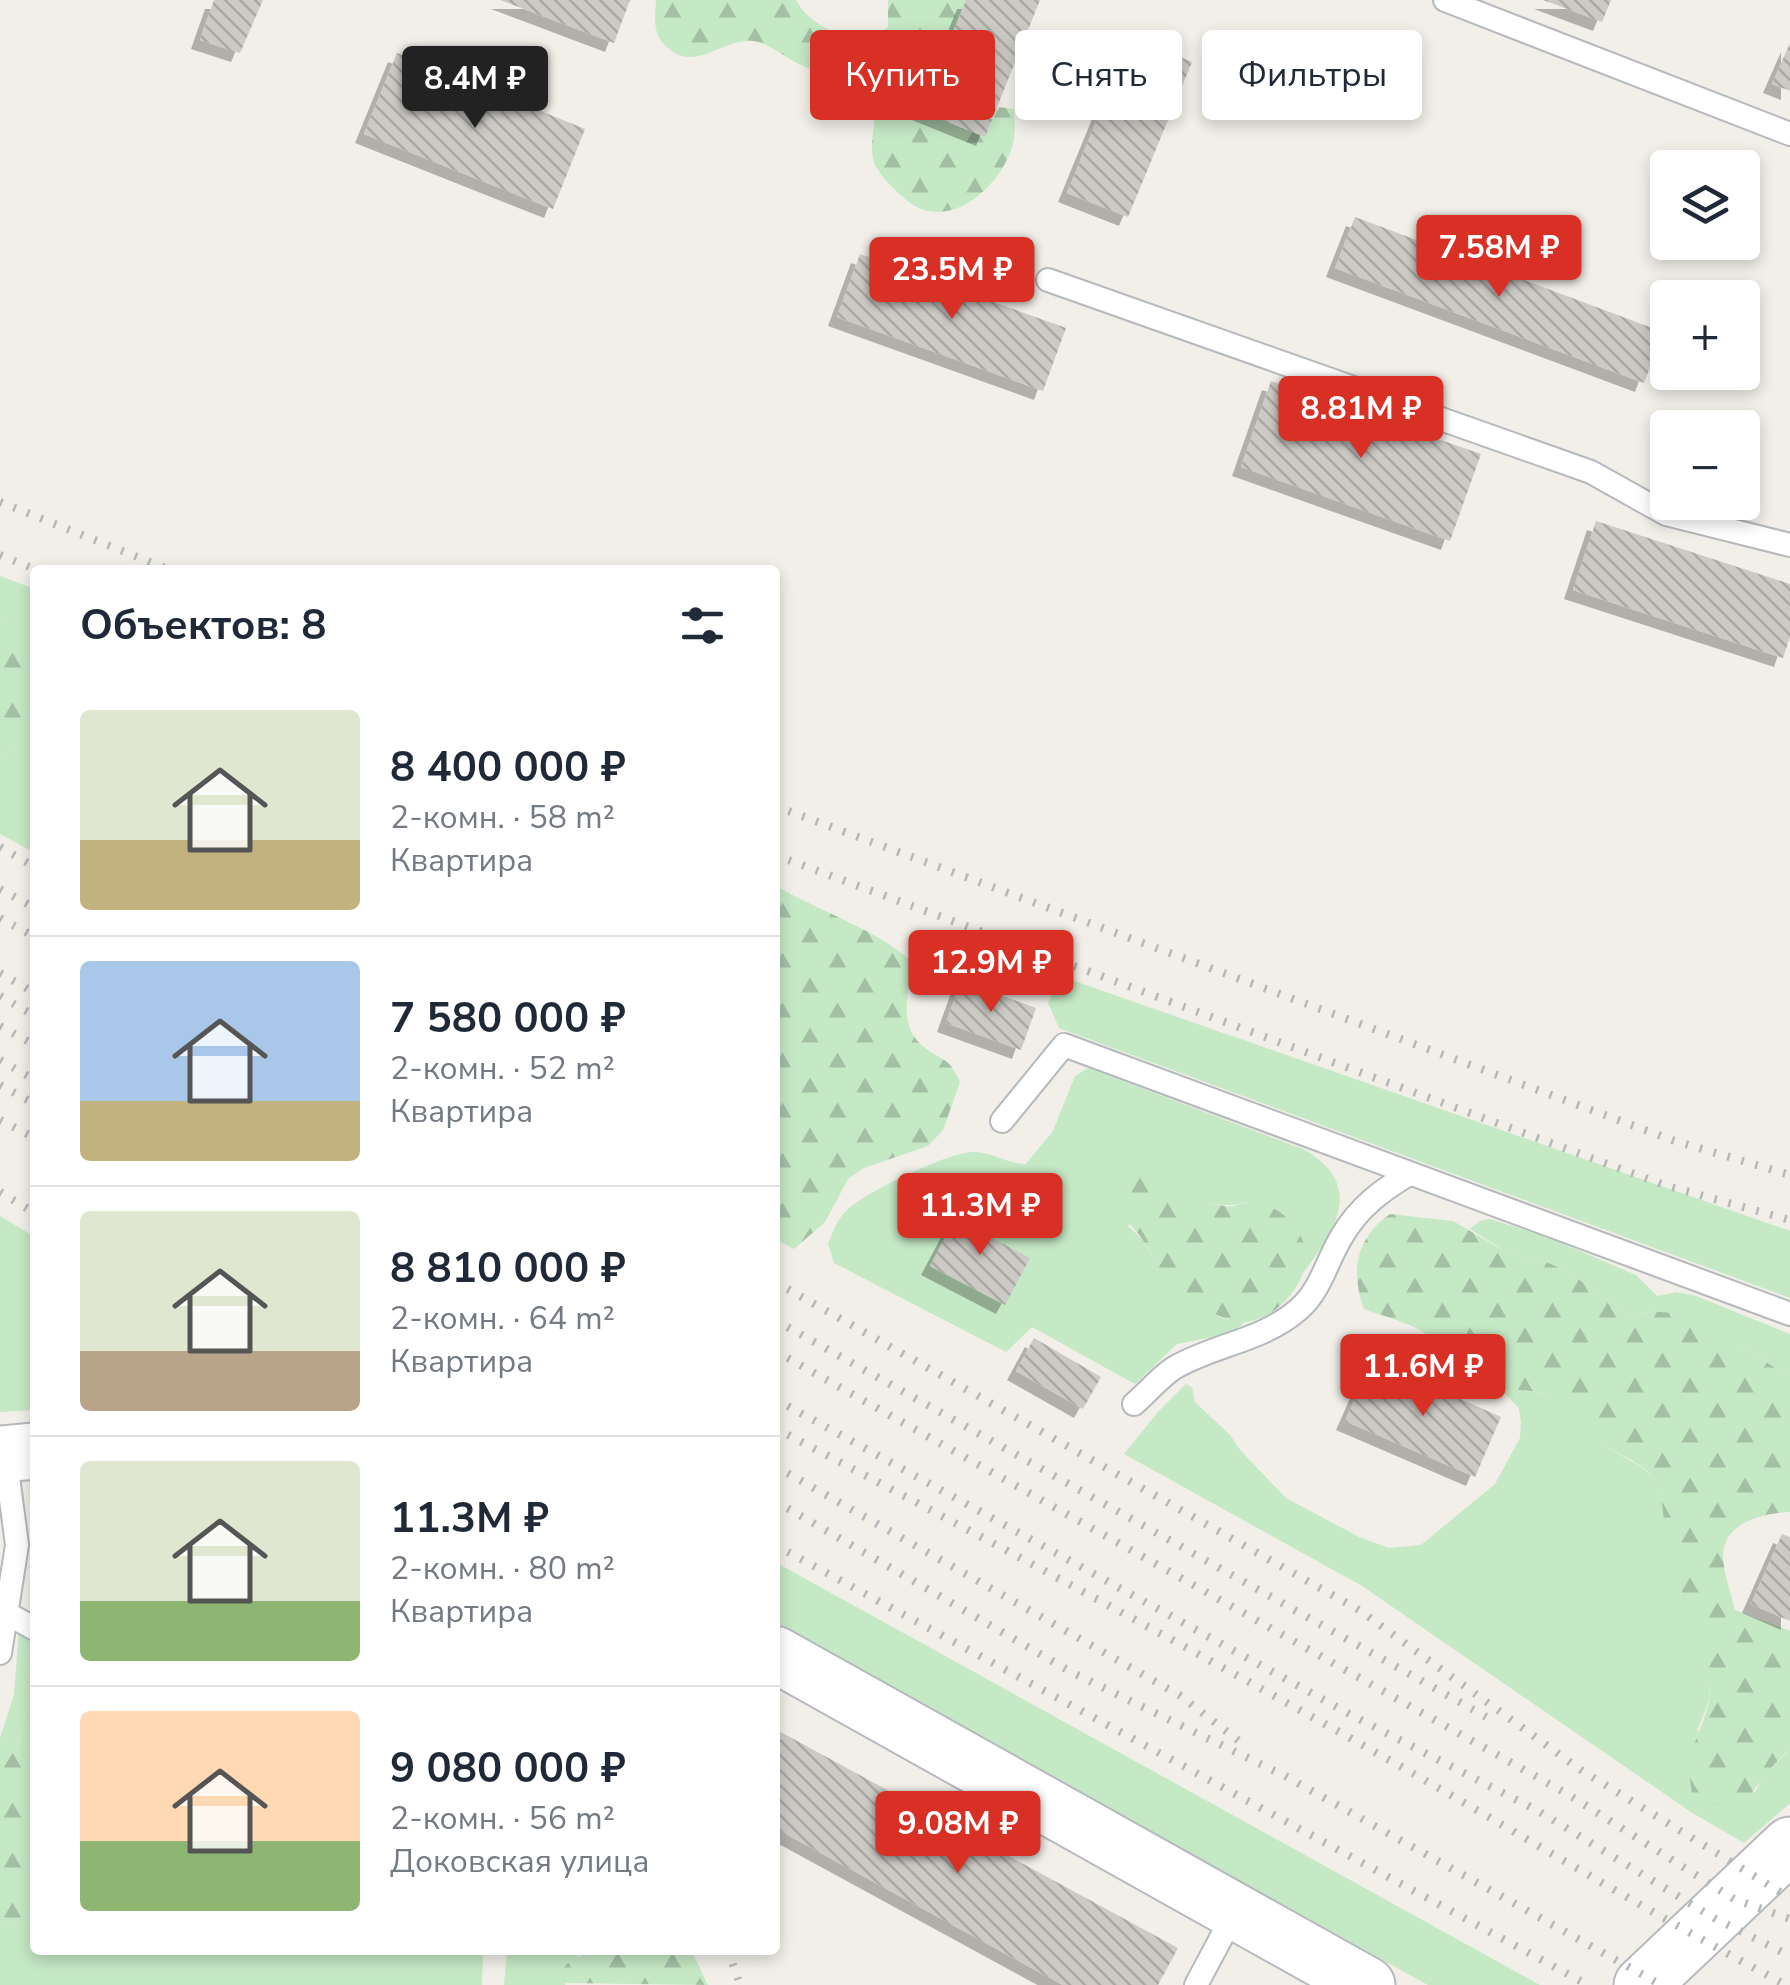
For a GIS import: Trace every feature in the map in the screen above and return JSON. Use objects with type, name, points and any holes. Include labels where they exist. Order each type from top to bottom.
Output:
[{"type":"street","points":[[780,1657],[1367,1985]]},
{"type":"street","points":[[1642,1985],[1790,1846]]},
{"type":"lane","points":[[1445,0],[1790,134]]},
{"type":"lane","points":[[1048,280],[1591,472],[1666,514],[1790,545]]},
{"type":"lane","points":[[1002,1121],[1064,1045],[1790,1314]]},
{"type":"lane","points":[[1134,1404],[1172,1370],[1202,1354],[1259,1335],[1301,1308],[1318,1285],[1342,1234],[1374,1195],[1409,1174]]},
{"type":"lane","points":[[0,1653],[17,1545],[13,1453]]},
{"type":"lane","points":[[6,1612],[30,1625]]},
{"type":"lane","points":[[1196,1985],[1236,1910]]},
{"type":"green space","points":[[656,0],[796,0],[808,15],[830,30],[810,30],[810,69],[754,41],[731,44],[699,56],[678,55],[663,43],[655,20]]},
{"type":"green space","points":[[888,0],[966,0],[954,30],[885,30]]},
{"type":"green space","points":[[998,107],[1014,109],[1014,137],[1003,167],[982,193],[954,209],[924,210],[909,202],[880,173],[872,151],[874,120],[944,120],[984,136]]},
{"type":"green space","points":[[0,576],[30,587],[30,626],[0,623]]},
{"type":"green space","points":[[0,623],[30,626],[30,746],[0,754]]},
{"type":"green space","points":[[30,746],[30,850],[0,834],[0,754]]},
{"type":"green space","points":[[780,888],[866,930],[913,963],[907,999],[911,1032],[918,1042],[950,1065],[960,1082],[943,1130],[928,1146],[864,1168],[848,1179],[825,1222],[794,1249],[780,1242]]},
{"type":"green space","points":[[1060,976],[1790,1231],[1790,1298],[1059,1028],[1048,1003]]},
{"type":"green space","points":[[1088,1068],[1305,1150],[1335,1178],[1339,1208],[1334,1224],[1303,1273],[1306,1250],[1248,1202],[1210,1203],[1174,1186],[1128,1226],[1145,1242],[1164,1281],[1221,1318],[1244,1322],[1233,1333],[1177,1344],[1135,1384],[1032,1327],[1006,1352],[834,1263],[828,1244],[841,1217],[857,1202],[889,1184],[927,1166],[974,1152],[1026,1164],[1053,1131],[1075,1076]]},
{"type":"green space","points":[[1160,1171],[1197,1198],[1228,1206],[1264,1204],[1291,1222],[1304,1243],[1305,1264],[1295,1289],[1275,1310],[1264,1317],[1239,1322],[1201,1307],[1166,1283],[1148,1247],[1118,1206],[1132,1180]]},
{"type":"green space","points":[[1390,1214],[1453,1221],[1508,1253],[1565,1270],[1632,1316],[1653,1312],[1694,1320],[1790,1376],[1790,1512],[1758,1517],[1738,1527],[1730,1534],[1723,1555],[1735,1610],[1790,1631],[1790,1750],[1740,1802],[1712,1802],[1692,1793],[1691,1759],[1707,1709],[1710,1682],[1703,1646],[1670,1561],[1662,1500],[1652,1477],[1602,1443],[1560,1401],[1478,1382],[1428,1335],[1364,1309],[1357,1282],[1359,1256],[1370,1234]]},
{"type":"green space","points":[[0,1216],[30,1234],[30,1410],[0,1412]]},
{"type":"green space","points":[[1490,1219],[1547,1237],[1636,1275],[1657,1296],[1677,1292],[1696,1296],[1790,1334],[1790,1376],[1693,1320],[1652,1312],[1632,1316],[1565,1270],[1508,1253],[1470,1229]]},
{"type":"green space","points":[[1186,1384],[1192,1387],[1195,1402],[1286,1498],[1359,1537],[1389,1548],[1421,1545],[1495,1484],[1520,1438],[1521,1423],[1519,1408],[1499,1388],[1537,1392],[1563,1402],[1607,1447],[1646,1471],[1656,1483],[1670,1560],[1709,1668],[1709,1698],[1697,1730],[1755,1793],[1765,1773],[1790,1750],[1790,1803],[1744,1843],[1691,1812],[1362,1586],[1124,1454]]},
{"type":"green space","points":[[780,1565],[1540,1985],[1428,1985],[780,1625]]},
{"type":"green space","points":[[19,1629],[30,1635],[30,1707],[17,1746],[0,1772],[0,1738],[14,1695]]},
{"type":"green space","points":[[30,1707],[30,1929],[0,1920],[0,1772],[17,1746]]},
{"type":"green space","points":[[0,1920],[30,1929],[30,1955],[483,1955],[482,1985],[0,1985]]},
{"type":"green space","points":[[507,1955],[578,1955],[565,1985],[504,1985]]},
{"type":"green space","points":[[693,1955],[708,1985],[563,1983],[560,1973],[577,1957]]},
{"type":"building","points":[[214,0],[263,0],[240,53],[200,40]]},
{"type":"building","points":[[500,0],[630,0],[614,43]]},
{"type":"building","points":[[966,0],[1040,0],[1028,30],[1015,30],[1015,62],[995,112],[995,30],[954,30]]},
{"type":"building","points":[[1543,0],[1611,0],[1602,22]]},
{"type":"building","points":[[1790,43],[1790,91],[1772,84]]},
{"type":"building","points":[[397,53],[585,129],[553,209],[364,134]]},
{"type":"building","points":[[1182,58],[1192,62],[1182,86]]},
{"type":"building","points":[[943,120],[992,120],[985,137]]},
{"type":"building","points":[[1097,120],[1168,120],[1128,217],[1067,193]]},
{"type":"building","points":[[1355,217],[1650,327],[1650,367],[1644,383],[1335,268]]},
{"type":"building","points":[[860,254],[1066,328],[1043,391],[837,317]]},
{"type":"building","points":[[1271,381],[1481,454],[1450,541],[1241,467]]},
{"type":"building","points":[[1596,521],[1790,584],[1790,637],[1783,658],[1573,590]]},
{"type":"building","points":[[961,981],[1036,1008],[1021,1050],[946,1023]]},
{"type":"building","points":[[976,1209],[999,1221],[990,1237],[1030,1258],[1005,1305],[930,1266],[955,1219],[967,1225]]},
{"type":"building","points":[[1034,1338],[1101,1377],[1083,1409],[1016,1371]]},
{"type":"building","points":[[1372,1360],[1501,1417],[1475,1477],[1345,1421]]},
{"type":"building","points":[[1782,1534],[1790,1537],[1790,1621],[1751,1604]]},
{"type":"building","points":[[780,1732],[1178,1948],[1158,1985],[1063,1985],[780,1831]]},
{"type":"railway","points":[[0,502],[158,565]]},
{"type":"railway","points":[[0,555],[30,567]]},
{"type":"railway","points":[[780,808],[1672,1140],[1790,1175]]},
{"type":"railway","points":[[0,847],[30,864]]},
{"type":"railway","points":[[780,857],[1664,1185],[1790,1220]]},
{"type":"railway","points":[[0,889],[30,905]]},
{"type":"railway","points":[[0,918],[30,934]]},
{"type":"railway","points":[[0,973],[30,990]]},
{"type":"railway","points":[[0,996],[30,1013]]},
{"type":"railway","points":[[0,1026],[30,1042]]},
{"type":"railway","points":[[0,1060],[30,1077]]},
{"type":"railway","points":[[0,1085],[30,1101]]},
{"type":"railway","points":[[0,1120],[30,1135]]},
{"type":"railway","points":[[0,1192],[30,1210]]},
{"type":"railway","points":[[780,1285],[1359,1610],[1581,1770],[1790,1898]]},
{"type":"railway","points":[[780,1323],[1490,1719]]},
{"type":"railway","points":[[780,1354],[1569,1795],[1734,1899],[1790,1919]]},
{"type":"railway","points":[[780,1402],[1355,1717],[1540,1812],[1714,1918],[1790,1956]]},
{"type":"railway","points":[[780,1431],[1279,1698],[1786,1985]]},
{"type":"railway","points":[[780,1469],[1179,1695],[1247,1747]]},
{"type":"railway","points":[[780,1504],[1071,1672],[1285,1776],[1661,1985]]},
{"type":"railway","points":[[780,1548],[1588,1985]]},
{"type":"railway","points":[[730,1955],[740,1985]]}]
